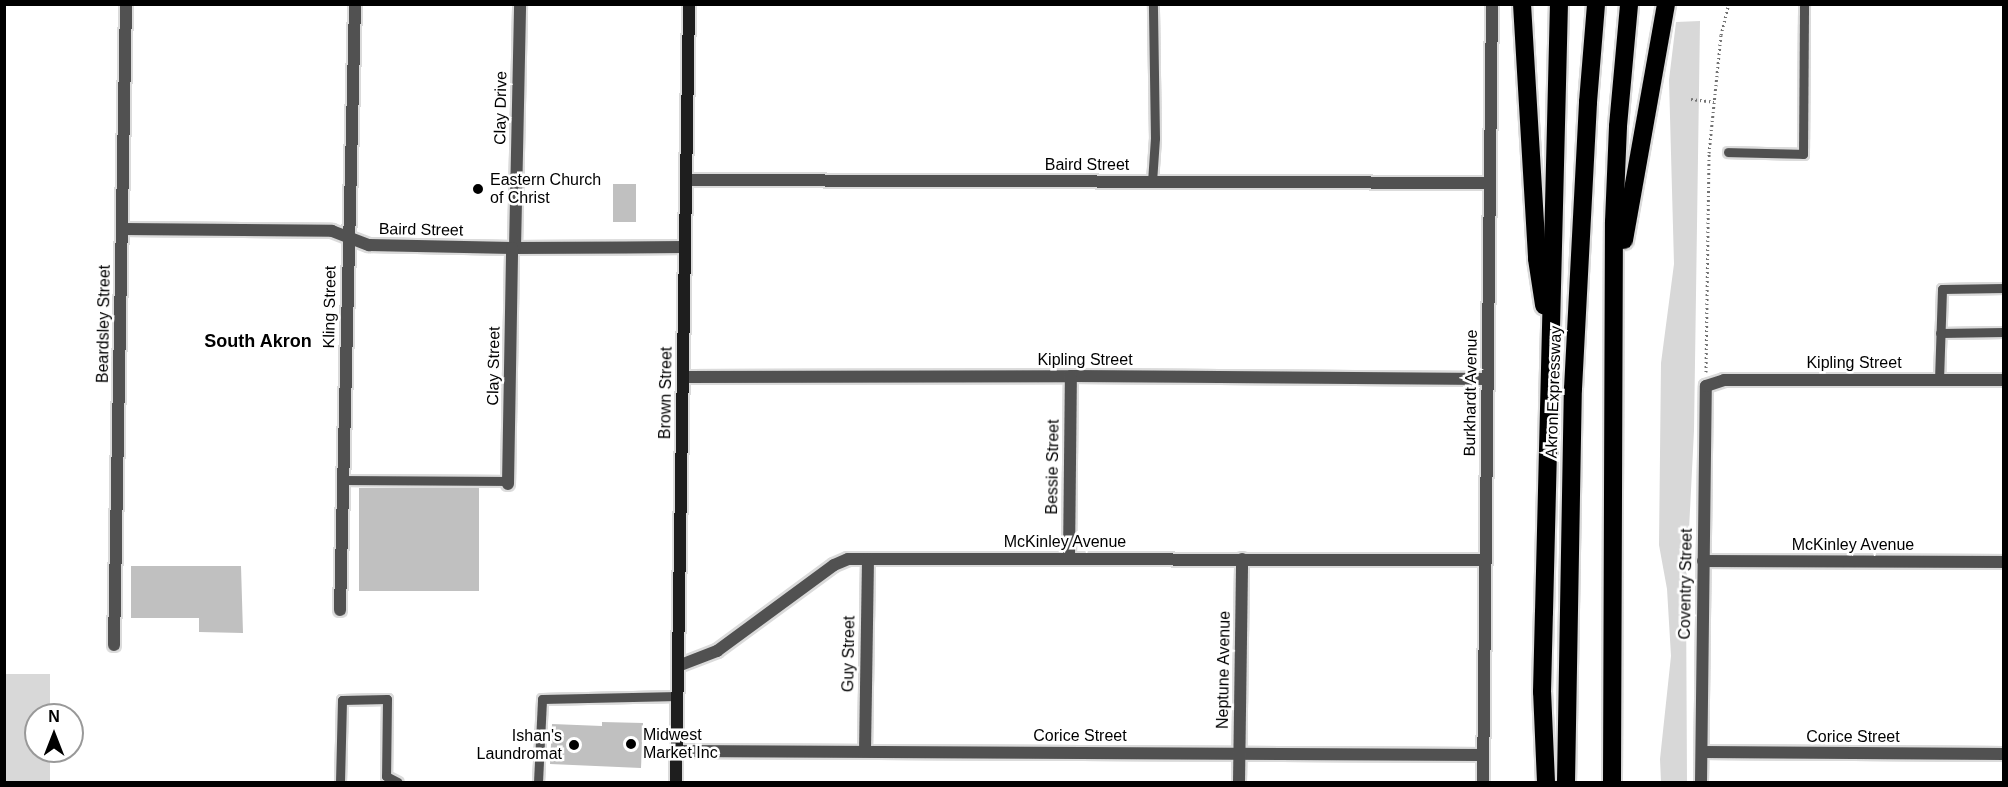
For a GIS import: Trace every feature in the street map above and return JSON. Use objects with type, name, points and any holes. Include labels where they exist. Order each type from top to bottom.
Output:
[{"type":"highway","points":[[1522,4],[1537,259],[1551,348]]},
{"type":"highway","points":[[1546,783],[1542,692],[1559,4]]},
{"type":"highway","name":"Akron Expressway","points":[[1566,783],[1572,400],[1587,114],[1596,4]]},
{"type":"highway","points":[[1612,783],[1613,334],[1618,126],[1629,4]]},
{"type":"highway","points":[[1613,334],[1624,237],[1660,27],[1666,4]]},
{"type":"main road","name":"Brown Street","points":[[676,783],[689,4]]},
{"type":"street","name":"Beardsley Street","points":[[114,645],[126,4]]},
{"type":"street","name":"Kling Street","points":[[340,610],[355,4]]},
{"type":"street","name":"Clay Drive","points":[[513,249],[520,4]]},
{"type":"street","name":"Burkhardt Avenue","points":[[1483,783],[1492,4]]},
{"type":"street","name":"Baird Street","points":[[686,180],[1489,183]]},
{"type":"street","name":"Baird Street","points":[[123,229],[332,231],[369,245],[513,249],[684,247]]},
{"type":"street","name":"Clay Street","points":[[508,482],[513,249]]},
{"type":"street","name":"Kipling Street","points":[[683,377],[1071,376],[1488,379]]},
{"type":"street","name":"Bessie Street","points":[[1069,558],[1071,376]]},
{"type":"street","name":"Kipling Street","points":[[1706,386],[1724,380],[2004,380]]},
{"type":"street","name":"Coventry Street","points":[[1701,783],[1706,386]]},
{"type":"street","name":"McKinley Avenue","points":[[678,666],[717,651],[834,565],[848,559],[1484,560]]},
{"type":"street","name":"Guy Street","points":[[865,751],[868,559]]},
{"type":"street","name":"Neptune Avenue","points":[[1239,783],[1242,559]]},
{"type":"street","name":"McKinley Avenue","points":[[1703,561],[2004,562]]},
{"type":"street","name":"Corice Street","points":[[677,751],[1483,755]]},
{"type":"street","name":"Corice Street","points":[[1702,752],[2004,754]]},
{"type":"lane","points":[[1152,182],[1155,138],[1153,4]]},
{"type":"lane","points":[[1728,152],[1803,154],[1804,4]]},
{"type":"lane","points":[[1939,380],[1941,289],[2004,288]]},
{"type":"lane","points":[[1940,333],[2004,332]]},
{"type":"lane","points":[[343,480],[508,482]]},
{"type":"lane","points":[[538,783],[542,699],[678,696]]},
{"type":"lane","points":[[340,783],[342,700],[387,699],[386,776],[398,783]]},
{"type":"path","points":[[1706,386],[1709,153],[1721,35],[1729,4]]},
{"type":"path","points":[[1691,99],[1714,102]]},
{"type":"shaded area","points":[[1700,21],[1694,431],[1686,589],[1687,782],[1661,782],[1660,759],[1671,656],[1667,589],[1659,545],[1661,363],[1674,264],[1669,80],[1676,22]]},
{"type":"shaded area","points":[[5,674],[50,674],[50,703],[24,703],[24,763],[50,763],[50,782],[5,782]]},
{"type":"building","points":[[613,184],[636,184],[636,222],[613,222]]},
{"type":"building","points":[[359,488],[479,488],[479,591],[359,591]]},
{"type":"building","points":[[131,566],[241,566],[243,633],[199,632],[199,618],[131,618]]},
{"type":"building","points":[[602,722],[643,723],[641,768],[550,764],[552,724],[602,726]]},
{"type":"place","name":"Eastern Church of Christ","points":[[478,189]]},
{"type":"place","name":"Midwest Market Inc","points":[[631,744]]},
{"type":"place","name":"Ishan's Laundromat","points":[[574,745]]},
{"type":"district","name":"South Akron","points":[[258,341]]}]
